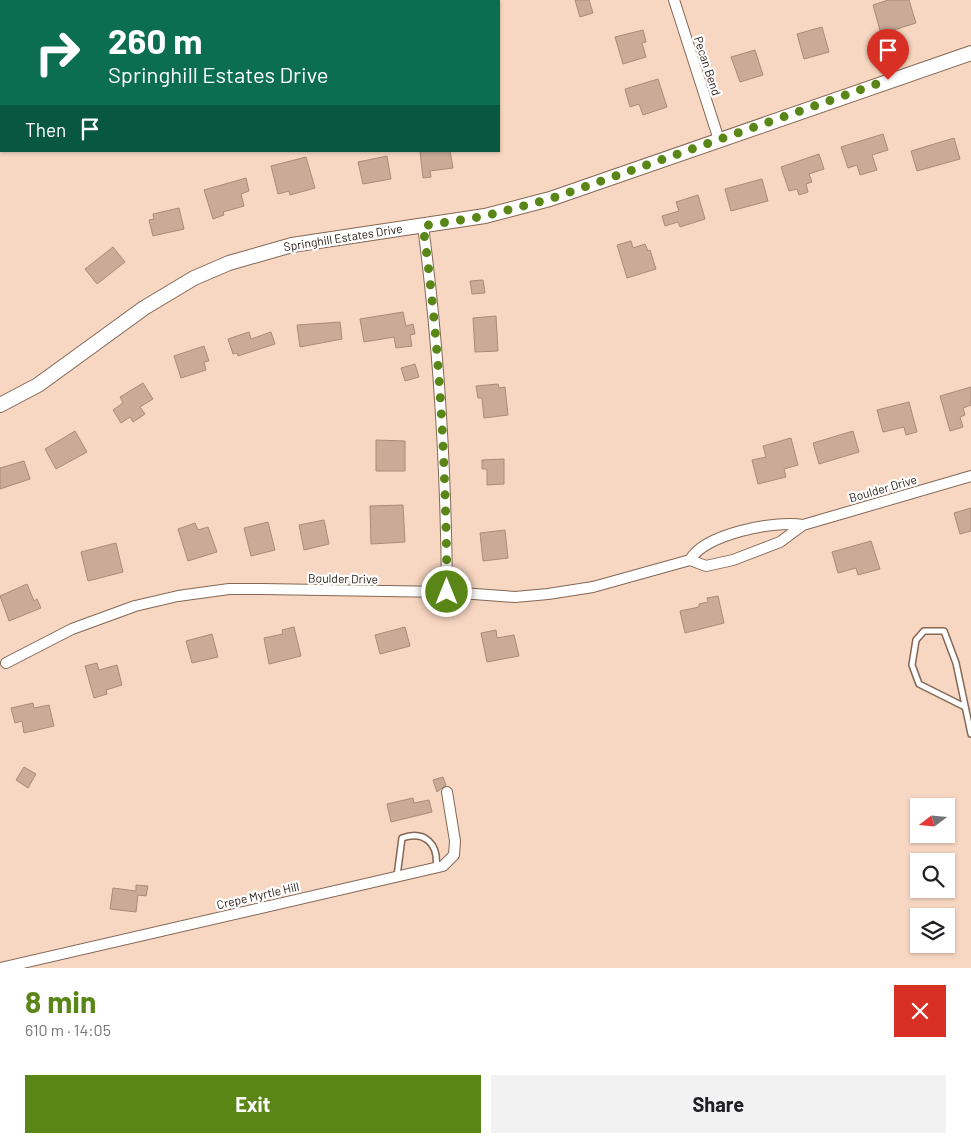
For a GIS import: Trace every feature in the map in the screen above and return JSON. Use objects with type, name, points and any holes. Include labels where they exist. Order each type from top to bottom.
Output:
[{"type":"street","name":"Pecan Bend","points":[[674,0],[719,140]]},
{"type":"street","name":"Springhill Estates Drive","points":[[0,405],[38,385],[144,308],[218,267],[292,245],[485,216],[550,199],[971,52]]},
{"type":"street","points":[[423,226],[434,303],[440,389],[447,528],[447,592]]},
{"type":"street","name":"Boulder Drive","points":[[6,663],[72,629],[135,606],[178,596],[229,589],[447,592],[515,597],[593,587],[690,560],[706,566],[733,560],[780,542],[803,525],[971,476]]},
{"type":"street","name":"Boulder Drive","points":[[690,560],[694,552],[730,535],[772,524],[789,523],[803,525]]},
{"type":"street","name":"Crepe Myrtle Hill","points":[[1,968],[443,866],[454,855],[455,841],[447,792]]},
{"type":"lane","points":[[965,707],[919,684],[912,665],[916,640],[924,631],[944,631],[956,663],[971,734]]},
{"type":"lane","points":[[397,876],[402,838],[412,834],[425,836],[434,845],[437,860],[436,868]]},
{"type":"building","points":[[575,0],[589,0],[593,13],[580,17]]},
{"type":"building","points":[[888,0],[909,0],[916,23],[881,34],[873,5]]},
{"type":"building","points":[[822,27],[829,52],[804,59],[797,34]]},
{"type":"building","points":[[643,30],[646,42],[642,43],[646,57],[623,64],[615,37]]},
{"type":"building","points":[[755,50],[763,75],[740,82],[731,57]]},
{"type":"building","points":[[658,79],[667,107],[643,115],[639,104],[630,107],[625,89]]},
{"type":"building","points":[[883,134],[888,150],[872,155],[877,170],[860,175],[857,165],[848,168],[841,147]]},
{"type":"building","points":[[954,138],[960,159],[917,171],[911,151]]},
{"type":"building","points":[[420,152],[450,152],[453,168],[430,171],[431,177],[423,178]]},
{"type":"building","points":[[819,154],[824,169],[809,174],[812,182],[806,184],[808,192],[799,195],[797,189],[789,191],[781,167]]},
{"type":"building","points":[[387,156],[391,179],[363,184],[358,162]]},
{"type":"building","points":[[306,157],[315,188],[290,195],[289,191],[278,194],[271,166]]},
{"type":"building","points":[[246,178],[249,191],[241,194],[244,206],[223,212],[224,215],[213,219],[204,190]]},
{"type":"building","points":[[762,179],[768,201],[731,211],[725,189]]},
{"type":"building","points":[[698,195],[705,219],[680,227],[678,222],[665,226],[662,216],[679,211],[676,202]]},
{"type":"building","points":[[179,208],[184,229],[153,236],[149,220],[154,219],[153,214]]},
{"type":"building","points":[[631,241],[633,248],[645,244],[648,251],[650,250],[656,269],[627,278],[617,245]]},
{"type":"building","points":[[113,247],[125,262],[97,284],[85,269]]},
{"type":"building","points":[[483,280],[485,293],[472,294],[470,281]]},
{"type":"building","points":[[403,312],[406,326],[413,324],[415,334],[410,335],[412,346],[396,348],[394,337],[364,342],[360,319]]},
{"type":"building","points":[[496,316],[498,351],[475,352],[473,318]]},
{"type":"building","points":[[340,322],[342,339],[300,347],[297,325]]},
{"type":"building","points":[[249,332],[251,339],[271,332],[275,344],[238,356],[237,353],[233,354],[228,339]]},
{"type":"building","points":[[204,346],[209,361],[204,362],[206,370],[181,378],[174,356]]},
{"type":"building","points":[[415,364],[419,377],[405,381],[401,368]]},
{"type":"building","points":[[143,383],[153,399],[140,407],[145,414],[133,422],[130,417],[121,423],[113,410],[123,403],[120,397]]},
{"type":"building","points":[[498,384],[499,388],[505,387],[508,415],[484,418],[482,398],[478,398],[476,386]]},
{"type":"building","points":[[971,387],[971,405],[963,408],[965,415],[960,417],[963,427],[950,431],[940,396]]},
{"type":"building","points":[[909,402],[917,432],[906,435],[904,427],[883,432],[877,410]]},
{"type":"building","points":[[75,431],[87,452],[56,469],[45,449]]},
{"type":"building","points":[[853,431],[859,452],[819,464],[813,443]]},
{"type":"building","points":[[791,438],[798,465],[784,469],[786,477],[758,484],[752,460],[766,457],[763,446]]},
{"type":"building","points":[[376,440],[405,441],[405,471],[376,471]]},
{"type":"building","points":[[504,459],[504,484],[487,485],[487,469],[482,469],[482,460]]},
{"type":"building","points":[[24,461],[30,479],[0,489],[0,468]]},
{"type":"building","points":[[403,505],[405,542],[371,544],[370,506]]},
{"type":"building","points":[[971,508],[971,531],[960,534],[954,513]]},
{"type":"building","points":[[324,520],[329,544],[304,550],[299,525]]},
{"type":"building","points":[[268,522],[275,550],[251,556],[244,528]]},
{"type":"building","points":[[195,523],[198,530],[208,527],[217,552],[188,561],[178,529]]},
{"type":"building","points":[[505,530],[508,558],[483,561],[480,533]]},
{"type":"building","points":[[871,541],[880,569],[858,575],[856,568],[838,573],[832,552]]},
{"type":"building","points":[[116,543],[123,572],[88,581],[81,552]]},
{"type":"building","points":[[27,584],[34,601],[37,599],[41,608],[9,621],[0,596]]},
{"type":"building","points":[[718,596],[724,623],[685,633],[680,611],[699,607],[699,604],[708,602],[707,598]]},
{"type":"building","points":[[294,627],[301,656],[269,664],[264,638],[283,634],[282,630]]},
{"type":"building","points":[[405,627],[410,646],[380,654],[375,635]]},
{"type":"building","points":[[496,630],[497,638],[514,635],[519,656],[487,662],[481,633]]},
{"type":"building","points":[[212,634],[218,657],[192,663],[186,641]]},
{"type":"building","points":[[97,663],[99,670],[117,665],[122,685],[106,690],[107,694],[94,698],[85,666]]},
{"type":"building","points":[[33,703],[34,708],[49,705],[54,726],[24,733],[22,721],[15,723],[11,708]]},
{"type":"building","points":[[24,767],[36,774],[28,788],[16,780]]},
{"type":"building","points":[[443,777],[446,785],[437,792],[433,780]]},
{"type":"building","points":[[413,798],[414,803],[429,800],[432,812],[391,822],[387,804]]},
{"type":"building","points":[[136,885],[148,886],[146,896],[138,895],[136,912],[110,909],[113,888],[136,891]]},
{"type":"route","points":[[447,592],[447,528],[440,389],[434,303],[423,226],[485,216],[550,199],[888,80]]}]
